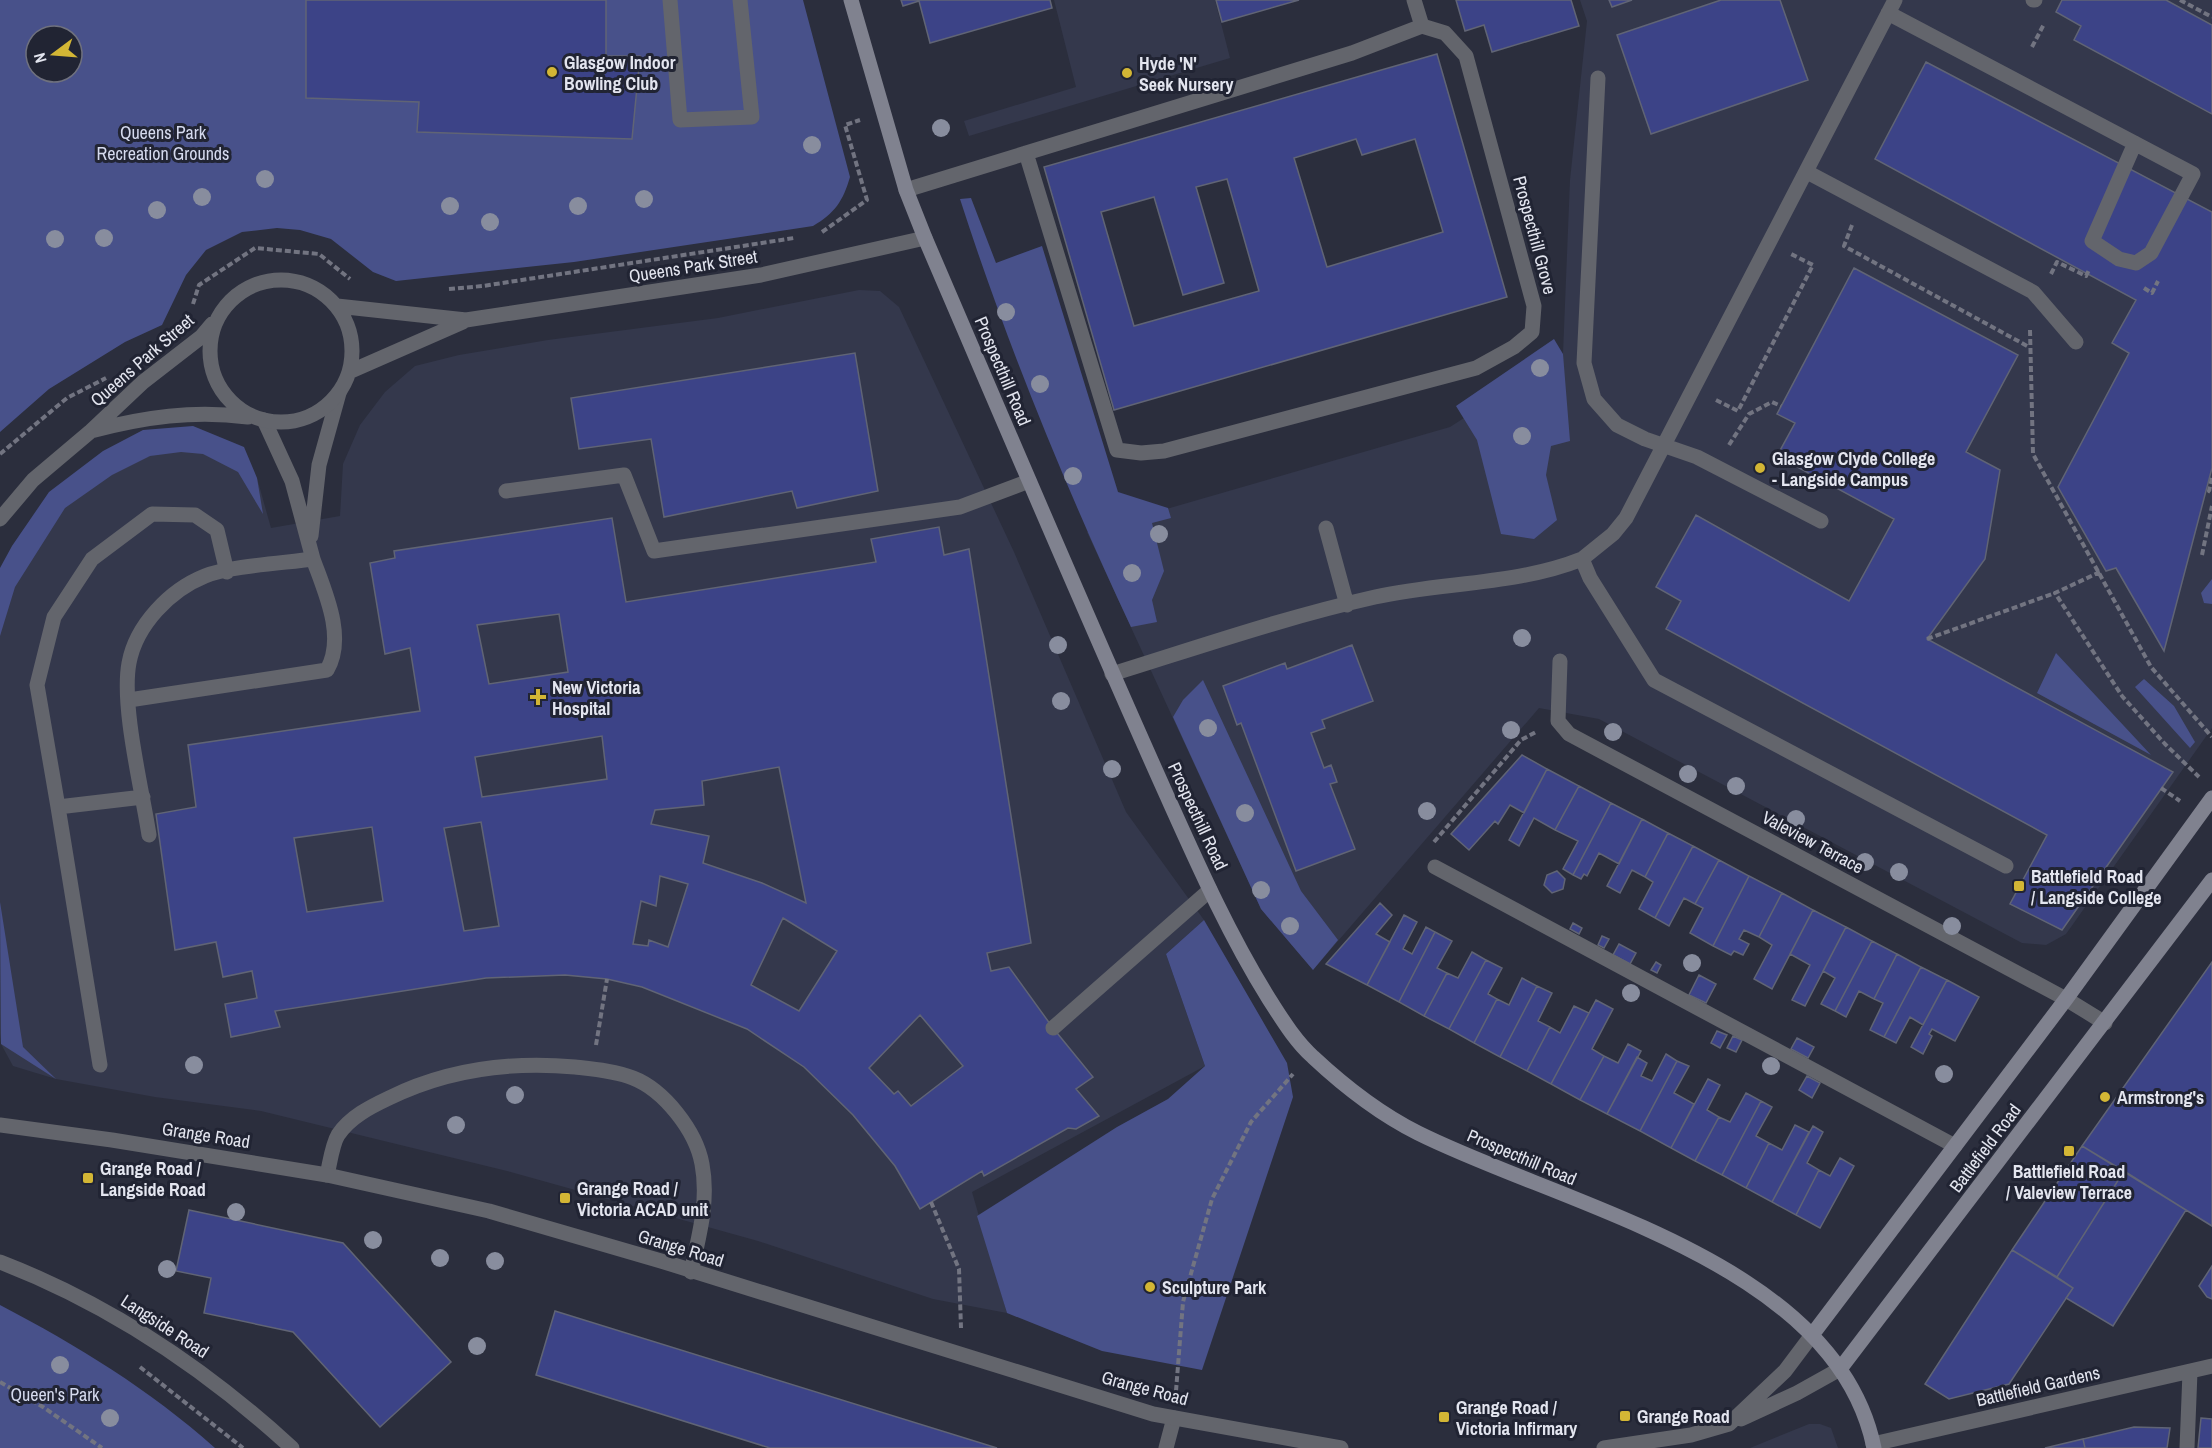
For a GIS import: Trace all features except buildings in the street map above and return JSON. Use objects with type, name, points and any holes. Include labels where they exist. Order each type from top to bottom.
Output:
[{"type":"main road","name":"Prospecthill Road","points":[[851,0],[906,190],[1112,674],[1210,890],[1255,976],[1309,1055],[1374,1107],[1415,1131],[1489,1166],[1657,1233],[1704,1256],[1753,1286],[1812,1335],[1840,1369]]},
{"type":"main road","name":"Battlefield Road","points":[[1812,1335],[2066,999],[2212,798]]},
{"type":"main road","name":"Battlefield Road","points":[[1840,1369],[2212,880]]},
{"type":"main road","points":[[1840,1369],[1858,1403],[1874,1446]]},
{"type":"street","points":[[670,0],[680,120],[752,117],[740,0]]},
{"type":"street","points":[[906,190],[1352,53],[1422,26],[1414,0]]},
{"type":"street","points":[[1112,674],[1376,597],[1557,568],[1581,560],[1613,534],[1626,518],[1891,6],[2193,174],[2151,253],[2136,263],[2119,259],[2092,241],[2135,143]]},
{"type":"street","name":"Prospecthill Grove","points":[[1026,153],[1117,450],[1141,453],[1164,451],[1476,368],[1514,347],[1532,332],[1534,306],[1466,56],[1445,33],[1422,26]]},
{"type":"street","points":[[1598,78],[1584,363],[1591,391],[1605,414],[1630,433],[1697,458],[1821,521]]},
{"type":"street","points":[[1807,172],[2032,292],[2076,342]]},
{"type":"street","name":"Queens Park Street","points":[[337,306],[466,320],[761,275],[925,238]]},
{"type":"street","points":[[310,542],[319,465],[339,393],[349,372],[352,349],[348,326],[337,306],[320,290],[298,281],[275,279],[252,285],[232,298],[218,317],[210,340],[211,364],[219,387],[234,405],[259,419],[278,422],[301,420],[322,409],[339,393]]},
{"type":"street","name":"Queens Park Street","points":[[0,519],[33,480],[92,431],[143,382],[201,337],[218,317]]},
{"type":"street","name":"Queens Park Street","points":[[349,372],[466,320]]},
{"type":"street","name":"Queens Park Street","points":[[92,431],[173,414],[219,413],[259,419]]},
{"type":"street","points":[[129,700],[327,670],[336,655],[329,603],[313,559],[292,481],[259,419]]},
{"type":"street","points":[[506,491],[624,475],[654,551],[960,507],[1029,481]]},
{"type":"street","points":[[100,1065],[37,685],[54,617],[92,559],[152,514],[195,515],[217,530],[227,572]]},
{"type":"street","points":[[1326,528],[1347,605]]},
{"type":"street","points":[[149,835],[127,678],[129,660],[144,626],[168,599],[206,576],[313,559]]},
{"type":"street","points":[[1581,560],[1654,680],[2006,866]]},
{"type":"street","points":[[1558,721],[1560,661]]},
{"type":"street","name":"Valeview Terrace","points":[[1558,721],[1569,734],[2066,999],[2105,1023]]},
{"type":"street","points":[[58,807],[143,797]]},
{"type":"street","points":[[1435,867],[1955,1146]]},
{"type":"street","points":[[1053,1028],[1210,890]]},
{"type":"street","points":[[327,1175],[338,1136],[363,1110],[412,1087],[458,1072],[519,1064],[592,1069],[633,1078],[658,1094],[676,1113],[691,1136],[702,1162],[706,1196],[692,1272]]},
{"type":"street","name":"Grange Road","points":[[0,1125],[112,1140],[327,1175],[489,1211],[1153,1414],[1341,1448]]},
{"type":"street","name":"Langside Road","points":[[0,1262],[88,1300],[188,1362],[248,1407],[292,1448]]},
{"type":"street","points":[[1729,1424],[1785,1371],[1812,1335]]},
{"type":"street","name":"Battlefield Gardens","points":[[1874,1446],[2212,1366]]},
{"type":"street","points":[[1604,1448],[1691,1435],[1729,1424],[1797,1394],[1840,1369]]},
{"type":"street","points":[[2187,1448],[2190,1372]]},
{"type":"street","points":[[1166,1448],[1174,1418]]},
{"type":"path","points":[[2180,0],[2212,17]]},
{"type":"path","points":[[821,233],[867,200],[845,125],[882,112]]},
{"type":"path","points":[[1848,217],[1854,220],[1844,246],[2029,347]]},
{"type":"path","points":[[447,289],[483,286],[798,237]]},
{"type":"path","points":[[1711,407],[1715,399],[1738,411],[1813,265],[1790,253],[1794,245]]},
{"type":"path","points":[[192,307],[200,285],[255,248],[319,254],[359,286]]},
{"type":"path","points":[[2093,261],[2086,276],[2057,262],[2050,276],[2032,292],[2029,347],[2033,454],[2151,667],[2212,737]]},
{"type":"path","points":[[0,454],[67,398],[115,374]]},
{"type":"path","points":[[1718,441],[1728,447],[1749,414],[1772,402],[1781,406]]},
{"type":"path","points":[[2212,478],[2209,491],[2212,493]]},
{"type":"path","points":[[2202,555],[2212,506]]},
{"type":"path","points":[[1927,639],[2055,593],[2100,573]]},
{"type":"path","points":[[2055,593],[2122,696],[2165,744],[2204,781]]},
{"type":"path","points":[[1435,867],[1420,858],[1521,740],[1558,721]]},
{"type":"path","points":[[592,1069],[607,978]]},
{"type":"path","points":[[1174,1418],[1183,1302],[1212,1199],[1251,1122],[1309,1055]]},
{"type":"path","points":[[932,1202],[959,1269],[963,1355]]},
{"type":"path","points":[[132,1360],[243,1448]]},
{"type":"path","points":[[0,1382],[43,1407],[102,1448]]},
{"type":"shaded area","name":"Hyde 'N' Seek Nursery","points":[[1054,0],[1215,0],[1230,58],[969,136],[964,121],[1076,87]]},
{"type":"shaded area","name":"Glasgow Clyde College - Langside Campus","points":[[1580,0],[2212,0],[2212,728],[2066,934],[2046,945],[2022,943],[1599,719],[1539,708],[1313,970],[1261,909],[1087,532],[1450,427],[1563,354],[1570,180],[1587,21]]},
{"type":"shaded area","name":"New Victoria Hospital","points":[[859,290],[880,291],[899,307],[1014,552],[1126,812],[1204,920],[1166,954],[1205,1066],[972,1192],[1007,1313],[933,1299],[758,1241],[507,1171],[261,1111],[155,1097],[56,1079],[13,1066],[1,1044],[0,1034],[0,582],[95,471],[196,443],[257,478],[271,528],[340,516],[343,464],[360,425],[385,392],[415,366],[459,355],[548,340],[718,318]]},
{"type":"shaded area","points":[[1809,1424],[1820,1424],[1831,1428],[1838,1448],[1750,1448]]},
{"type":"green space","name":"Queens Park Recreation Grounds","points":[[0,0],[803,0],[850,177],[837,206],[813,226],[574,262],[396,281],[373,272],[331,239],[300,230],[277,228],[242,232],[206,250],[186,275],[162,325],[125,342],[49,389],[0,432]]},
{"type":"green space","points":[[971,198],[996,263],[1042,246],[1118,492],[1168,508],[1171,518],[1152,523],[1164,571],[1152,600],[1157,622],[1131,627],[1083,522],[1039,416],[978,254],[960,199]]},
{"type":"green space","points":[[1554,339],[1563,354],[1570,441],[1551,446],[1546,475],[1557,520],[1534,539],[1501,534],[1477,440],[1456,406]]},
{"type":"green space","points":[[193,426],[244,447],[257,478],[263,514],[238,472],[203,454],[181,452],[150,456],[112,475],[65,508],[15,587],[0,636],[0,568],[12,546],[49,492],[103,451],[143,430]]},
{"type":"green space","points":[[2212,579],[2212,604],[2204,603],[2201,593]]},
{"type":"green space","points":[[2056,653],[2151,755],[2037,693]]},
{"type":"green space","points":[[2144,679],[2174,706],[2195,742],[2190,748],[2135,687]]},
{"type":"green space","points":[[1203,680],[1301,891],[1338,940],[1313,970],[1261,909],[1173,717],[1183,700]]},
{"type":"green space","points":[[0,902],[23,1047],[56,1079],[1,1044]]},
{"type":"green space","points":[[1204,920],[1287,1063],[1293,1097],[1202,1370],[1102,1351],[1007,1313],[977,1216],[1117,1127],[1168,1099],[1205,1066],[1166,954]]},
{"type":"green space","name":"Queen's Park","points":[[0,1305],[112,1370],[165,1407],[215,1448],[0,1448]]},
{"type":"place","name":"Glasgow Indoor Bowling Club","points":[[552,72]]},
{"type":"place","name":"Hyde 'N' Seek Nursery","points":[[1127,73]]},
{"type":"place","name":"Glasgow Clyde College - Langside Campus","points":[[1760,468]]},
{"type":"place","name":"New Victoria Hospital","points":[[538,697]]},
{"type":"place","name":"Battlefield Road / Langside College","points":[[2019,886]]},
{"type":"place","name":"Armstrong's","points":[[2105,1097]]},
{"type":"place","name":"Battlefield Road / Valeview Terrace","points":[[2069,1151]]},
{"type":"place","name":"Grange Road / Langside Road","points":[[88,1178]]},
{"type":"place","name":"Grange Road / Victoria ACAD unit","points":[[565,1198]]},
{"type":"place","name":"Sculpture Park","points":[[1150,1287]]},
{"type":"place","name":"Grange Road","points":[[1625,1416]]},
{"type":"place","name":"Grange Road / Victoria Infirmary","points":[[1444,1417]]}]
